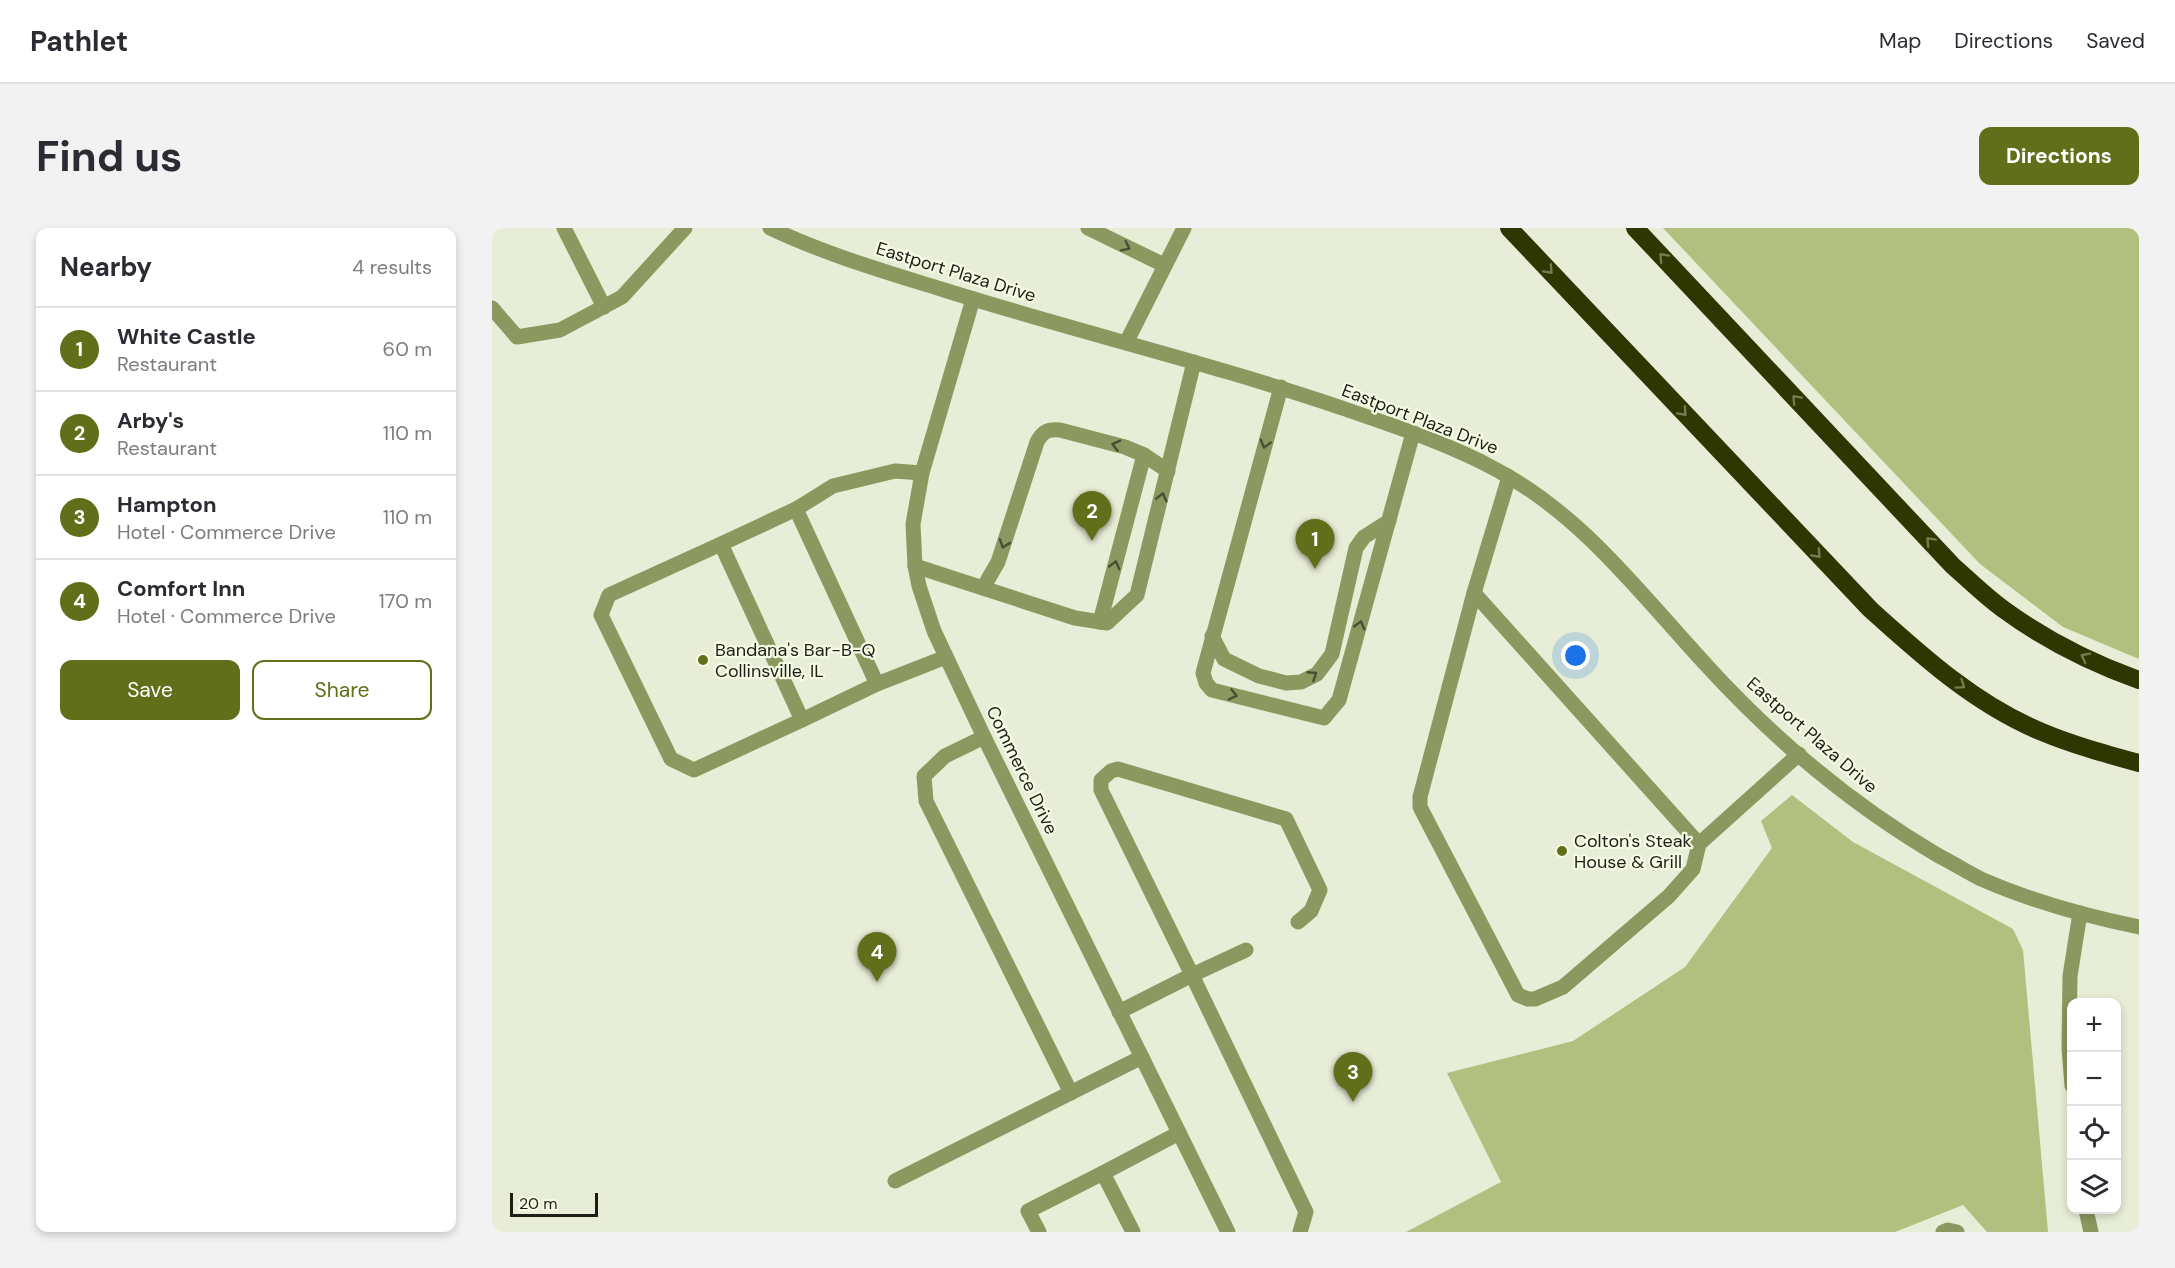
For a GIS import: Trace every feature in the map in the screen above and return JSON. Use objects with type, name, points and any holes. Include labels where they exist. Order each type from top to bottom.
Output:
[{"type":"highway","points":[[1509,228],[1870,609],[1930,663],[1986,702],[2041,732],[2139,763]]},
{"type":"highway","points":[[1635,228],[1953,566],[2002,608],[2054,642],[2106,668],[2139,680]]},
{"type":"street","points":[[564,228],[604,307]]},
{"type":"street","points":[[492,308],[518,337],[560,330],[622,297],[685,228]]},
{"type":"street","name":"Eastport Plaza Drive","points":[[770,228],[836,256],[973,299],[1281,387],[1413,433],[1471,456],[1527,488],[1576,526],[1620,568],[1710,669],[1761,721],[1875,815],[1977,877],[2015,893],[2080,913],[2139,927]]},
{"type":"street","points":[[1088,228],[1164,265]]},
{"type":"street","points":[[1126,343],[1184,228]]},
{"type":"street","name":"Commerce Drive","points":[[973,299],[922,473],[913,524],[915,566],[919,586],[934,630],[984,737],[1228,1232]]},
{"type":"street","points":[[1104,623],[1137,595],[1194,362]]},
{"type":"street","points":[[1281,387],[1203,673],[1206,683],[1212,690],[1324,718],[1339,700],[1413,433]]},
{"type":"street","points":[[983,588],[998,562],[1037,442],[1044,432],[1051,429],[1060,430],[1125,447],[1168,471]]},
{"type":"street","points":[[1104,623],[1144,456]]},
{"type":"street","points":[[922,473],[895,471],[833,486],[796,509],[609,595],[601,615],[671,759],[694,770],[877,684],[946,657]]},
{"type":"street","points":[[1509,477],[1474,593],[1420,797],[1420,807],[1518,995],[1535,999],[1563,987],[1669,896],[1693,869],[1699,844],[1799,754]]},
{"type":"street","points":[[796,509],[877,684]]},
{"type":"street","points":[[1212,636],[1224,659],[1259,676],[1286,683],[1301,682],[1317,674],[1332,654],[1356,548],[1364,537],[1389,520]]},
{"type":"street","points":[[721,544],[802,720]]},
{"type":"street","points":[[915,566],[1076,618],[1104,623]]},
{"type":"street","points":[[1474,593],[1699,844]]},
{"type":"street","points":[[984,737],[945,756],[924,776],[926,801],[1071,1093]]},
{"type":"street","points":[[1298,922],[1311,911],[1320,890],[1286,819],[1118,770],[1111,771],[1101,780],[1101,790],[1306,1212],[1300,1232]]},
{"type":"street","points":[[2069,1052],[2070,976],[2080,913]]},
{"type":"street","points":[[1119,1012],[1246,950]]},
{"type":"street","points":[[895,1181],[1142,1057]]},
{"type":"street","points":[[1039,1232],[1028,1211],[1179,1133]]},
{"type":"street","points":[[1103,1173],[1133,1232]]},
{"type":"street","points":[[2087,1214],[2091,1232]]},
{"type":"street","points":[[1943,1232],[1948,1230],[1957,1232]]},
{"type":"green space","points":[[1663,228],[2139,228],[2139,659],[2063,627],[1980,564]]},
{"type":"green space","points":[[1792,795],[1853,842],[2013,929],[2023,950],[2048,1232],[1987,1232],[1963,1205],[1895,1232],[1406,1232],[1501,1182],[1447,1073],[1573,1041],[1685,967],[1772,848],[1761,821]]},
{"type":"place","name":"Arby's","points":[[1092,541]]},
{"type":"place","name":"White Castle","points":[[1315,569]]},
{"type":"place","name":"Bandana's Bar-B-Q Collinsville, IL","points":[[703,660]]},
{"type":"place","name":"Colton's Steak House & Grill","points":[[1562,851]]},
{"type":"place","name":"Comfort Inn","points":[[877,982]]},
{"type":"place","name":"Hampton","points":[[1353,1102]]}]
